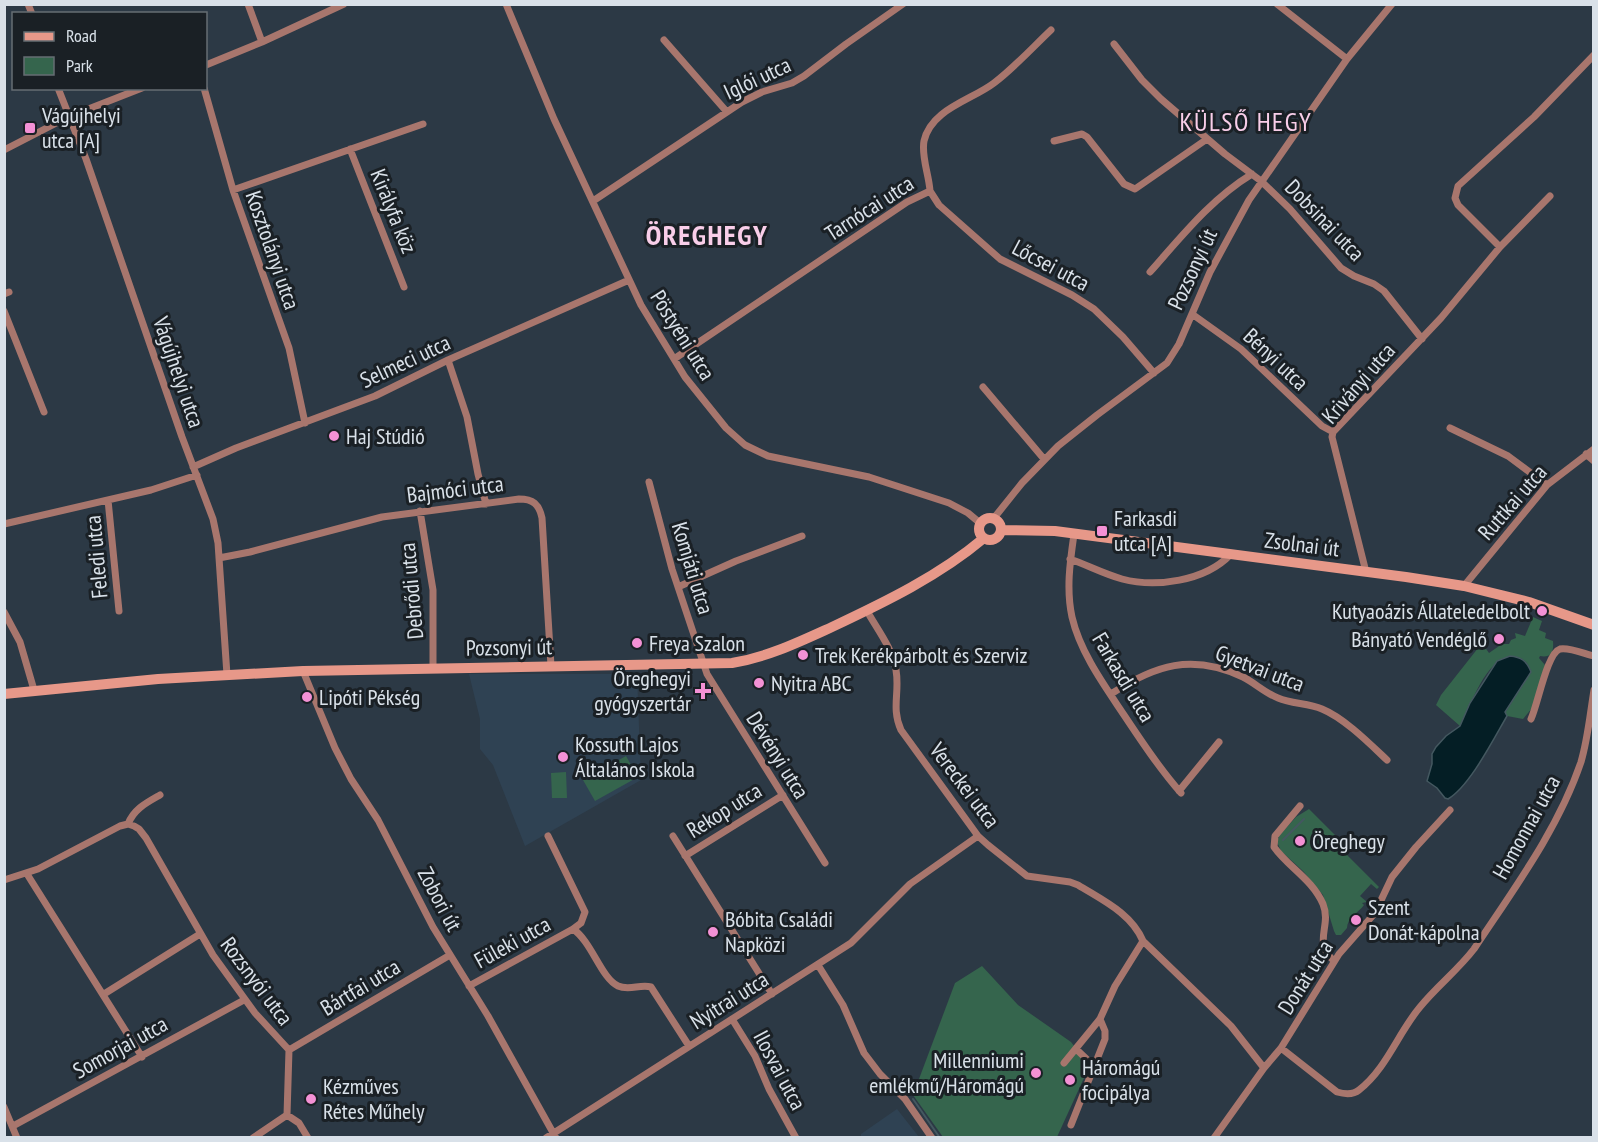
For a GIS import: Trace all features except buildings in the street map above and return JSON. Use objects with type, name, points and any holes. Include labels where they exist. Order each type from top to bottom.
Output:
[{"type":"street","points":[[248,4],[262,42]]},
{"type":"street","points":[[207,65],[344,4]]},
{"type":"street","name":"Pöstyéni utca","points":[[506,4],[554,119],[629,280],[674,359],[701,398],[726,428],[745,445],[782,460],[858,473],[899,486],[949,503],[968,513],[980,523]]},
{"type":"street","name":"Iglói utca","points":[[593,201],[753,96],[792,83],[804,76],[903,4]]},
{"type":"street","points":[[1277,4],[1347,58]]},
{"type":"street","name":"Pozsonyi út","points":[[994,518],[1004,503],[1044,459],[1097,415],[1167,363],[1179,344],[1238,217],[1347,58],[1392,4]]},
{"type":"street","name":"Tarnócai utca","points":[[674,359],[907,202],[930,191],[924,149],[927,133],[953,106],[995,82],[1051,30]]},
{"type":"street","points":[[664,40],[727,112]]},
{"type":"street","name":"Dobsinai utca","points":[[1114,44],[1151,89],[1207,139],[1261,181],[1290,209],[1341,268],[1384,291],[1422,339]]},
{"type":"street","points":[[1500,247],[1458,205],[1455,198],[1458,186],[1534,117],[1593,55]]},
{"type":"street","name":"Vágújhelyi utca","points":[[58,90],[86,159],[213,519],[219,558],[227,675]]},
{"type":"street","points":[[4,150],[68,117],[137,90]]},
{"type":"street","name":"Kosztolányi utca","points":[[205,90],[233,190],[289,348],[305,423]]},
{"type":"street","name":"Királyfa köz","points":[[233,190],[423,124]]},
{"type":"street","points":[[1054,141],[1082,134],[1087,137],[1124,184],[1135,189],[1140,188],[1207,139]]},
{"type":"street","name":"Királyfa köz","points":[[350,149],[404,287]]},
{"type":"street","name":"Dobsinai utca","points":[[1150,272],[1198,217],[1252,174]]},
{"type":"street","name":"Lőcsei utca","points":[[930,191],[939,205],[1000,259],[1072,295],[1094,309],[1123,337],[1154,373]]},
{"type":"street","name":"Kriványi utca","points":[[1366,572],[1332,437],[1333,432],[1422,339],[1500,247],[1550,196]]},
{"type":"street","name":"Selmeci utca","points":[[193,467],[236,448],[375,396],[448,360],[629,280]]},
{"type":"street","points":[[4,311],[44,412]]},
{"type":"street","name":"Bényi utca","points":[[1192,314],[1241,349],[1322,426],[1333,432]]},
{"type":"street","points":[[448,360],[467,417],[486,504]]},
{"type":"street","points":[[983,387],[1044,459]]},
{"type":"street","points":[[1450,428],[1508,456],[1547,485]]},
{"type":"street","name":"Ruttkai utca","points":[[1464,586],[1547,485],[1593,449]]},
{"type":"street","points":[[1586,454],[1593,461]]},
{"type":"street","points":[[4,524],[152,490],[197,475]]},
{"type":"street","name":"Komjáti utca","points":[[649,482],[678,587],[704,665]]},
{"type":"street","name":"Bajmóci utca","points":[[219,558],[250,552],[370,519],[527,499],[538,505],[541,511],[551,666]]},
{"type":"street","name":"Feledi utca","points":[[108,500],[119,612]]},
{"type":"street","name":"Debrődi utca","points":[[420,511],[433,590],[433,668]]},
{"type":"street","points":[[986,518],[994,518],[1000,523],[999,536],[993,539],[984,538],[979,533],[980,523],[986,518]]},
{"type":"street","name":"Zsolnai út","points":[[1001,530],[1042,530],[1464,586],[1529,602],[1593,625]]},
{"type":"street","name":"Farkasdi utca","points":[[1074,534],[1070,559],[1070,600],[1075,627],[1086,653],[1111,694],[1156,762],[1180,792],[1219,742]]},
{"type":"street","points":[[678,587],[736,561],[802,536]]},
{"type":"street","name":"Pozsonyi út","points":[[4,694],[227,675],[303,671],[732,663],[765,656],[867,611],[931,576],[984,538]]},
{"type":"street","points":[[1070,559],[1124,579],[1152,582],[1200,574],[1214,568],[1230,555]]},
{"type":"street","name":"Vereckei utca","points":[[867,611],[885,641],[896,669],[896,714],[901,730],[978,836],[1028,876],[1070,882],[1106,902],[1130,921],[1143,941],[1231,1026],[1264,1068]]},
{"type":"street","points":[[4,612],[20,642],[34,690]]},
{"type":"street","points":[[1531,719],[1553,654],[1565,649],[1593,656]]},
{"type":"street","name":"Gyetvai utca","points":[[1111,694],[1141,676],[1161,668],[1193,664],[1219,668],[1245,678],[1278,698],[1324,710],[1365,740],[1387,760]]},
{"type":"street","name":"Dévényi utca","points":[[704,665],[711,682],[825,863]]},
{"type":"street","name":"Zobori út","points":[[303,671],[335,748],[351,779],[378,820],[450,955],[518,1067],[555,1135]]},
{"type":"street","name":"Homonnai utca","points":[[1281,1048],[1337,1092],[1344,1094],[1358,1091],[1378,1070],[1419,1008],[1474,949],[1529,866],[1551,828],[1586,744],[1593,690]]},
{"type":"street","points":[[128,824],[135,811],[160,795]]},
{"type":"street","name":"Rekop utca","points":[[685,856],[783,795]]},
{"type":"street","points":[[1300,806],[1275,836],[1274,847],[1303,876],[1323,904],[1326,918],[1322,945],[1334,961]]},
{"type":"street","name":"Donát utca","points":[[1214,1137],[1281,1048],[1334,961],[1375,913],[1392,877],[1450,810]]},
{"type":"street","points":[[4,880],[27,874],[128,824],[140,829],[146,838],[175,885],[200,934]]},
{"type":"street","name":"Rekop utca","points":[[673,836],[772,994]]},
{"type":"street","name":"Nyitrai utca","points":[[546,1137],[555,1135],[851,943],[910,884],[978,836]]},
{"type":"street","name":"Füleki utca","points":[[470,986],[573,929],[584,919],[585,912],[548,837]]},
{"type":"street","points":[[27,874],[142,1056]]},
{"type":"street","name":"Füleki utca","points":[[573,929],[585,940],[611,981],[623,988],[651,987],[689,1046]]},
{"type":"street","name":"Rozsnyói utca","points":[[104,994],[200,934],[244,999],[289,1050],[287,1114]]},
{"type":"street","points":[[1064,1063],[1100,1019],[1115,986],[1143,941]]},
{"type":"street","name":"Bártfai utca","points":[[289,1050],[450,955]]},
{"type":"street","points":[[818,964],[843,1005],[864,1053],[904,1099],[932,1137]]},
{"type":"street","name":"Somorjai utca","points":[[13,1126],[244,999]]},
{"type":"street","name":"Ilosvai utca","points":[[732,1019],[755,1056],[769,1089],[796,1137]]},
{"type":"street","points":[[1071,1125],[1105,1039],[1105,1031],[1100,1019]]},
{"type":"street","points":[[1076,1049],[1095,1067]]},
{"type":"street","points":[[4,1107],[17,1137]]},
{"type":"street","points":[[253,1137],[287,1114],[299,1123],[308,1137]]},
{"type":"shaded area","points":[[1510,656],[1523,660],[1531,672],[1505,712],[1507,716],[1473,773],[1456,793],[1448,799],[1445,798],[1427,781],[1432,764],[1432,754],[1446,736],[1460,726],[1470,703],[1497,661]]},
{"type":"shaded area","name":"Kossuth Lajos Általános Iskola","points":[[469,674],[637,674],[641,780],[525,846],[493,765],[480,749],[480,719]]},
{"type":"shaded area","points":[[897,1109],[919,1137],[861,1137],[861,1134]]},
{"type":"green space","points":[[1533,617],[1542,621],[1539,630],[1546,633],[1545,638],[1553,641],[1553,645],[1549,655],[1539,658],[1545,665],[1533,707],[1523,719],[1507,716],[1505,713],[1531,672],[1521,659],[1506,658],[1488,671],[1460,726],[1436,705],[1441,695],[1482,643],[1489,653],[1502,644],[1509,644],[1516,638],[1515,633],[1525,636]]},
{"type":"green space","points":[[626,756],[638,777],[595,801],[583,780]]},
{"type":"green space","points":[[566,772],[567,798],[552,798],[551,773]]},
{"type":"green space","points":[[1309,809],[1341,841],[1338,846],[1379,887],[1377,889],[1371,884],[1360,896],[1367,902],[1362,903],[1364,905],[1351,918],[1341,935],[1336,935],[1334,931],[1323,895],[1303,871],[1281,851],[1277,842],[1279,836],[1296,817]]},
{"type":"green space","points":[[982,966],[1018,1005],[1071,1042],[1088,1064],[1089,1067],[1057,1137],[943,1137],[913,1095],[955,983]]},
{"type":"waterway","points":[[1283,840],[1304,819]]},
{"type":"waterway","points":[[913,1099],[940,1138]]},
{"type":"place","name":"Vágújhelyi utca [A]","points":[[30,128]]},
{"type":"place","name":"Haj Stúdió","points":[[334,436]]},
{"type":"place","name":"Farkasdi utca [A]","points":[[1102,531]]},
{"type":"place","name":"Kutyaoázis Állateledelbolt","points":[[1542,611]]},
{"type":"place","name":"Bányató Vendéglő","points":[[1499,639]]},
{"type":"place","name":"Freya Szalon","points":[[637,643]]},
{"type":"place","name":"Trek Kerékpárbolt és Szerviz","points":[[803,655]]},
{"type":"place","name":"Nyitra ABC","points":[[759,683]]},
{"type":"place","name":"Öreghegyi gyógyszertár","points":[[703,691]]},
{"type":"place","name":"Lipóti Pékség","points":[[307,697]]},
{"type":"place","name":"Kossuth Lajos Általános Iskola","points":[[563,757]]},
{"type":"place","name":"Öreghegy","points":[[1300,841]]},
{"type":"place","name":"Szent Donát-kápolna","points":[[1356,920]]},
{"type":"place","name":"Bóbita Családi Napközi","points":[[713,932]]},
{"type":"place","name":"Millenniumi emlékmű/Háromágú","points":[[1036,1073]]},
{"type":"place","name":"Háromágú focipálya","points":[[1070,1080]]},
{"type":"place","name":"Kézműves Rétes Műhely","points":[[311,1099]]},
{"type":"district","name":"KÜLSŐ HEGY","points":[[1246,121]]},
{"type":"district","name":"ÖREGHEGY","points":[[707,234]]}]
